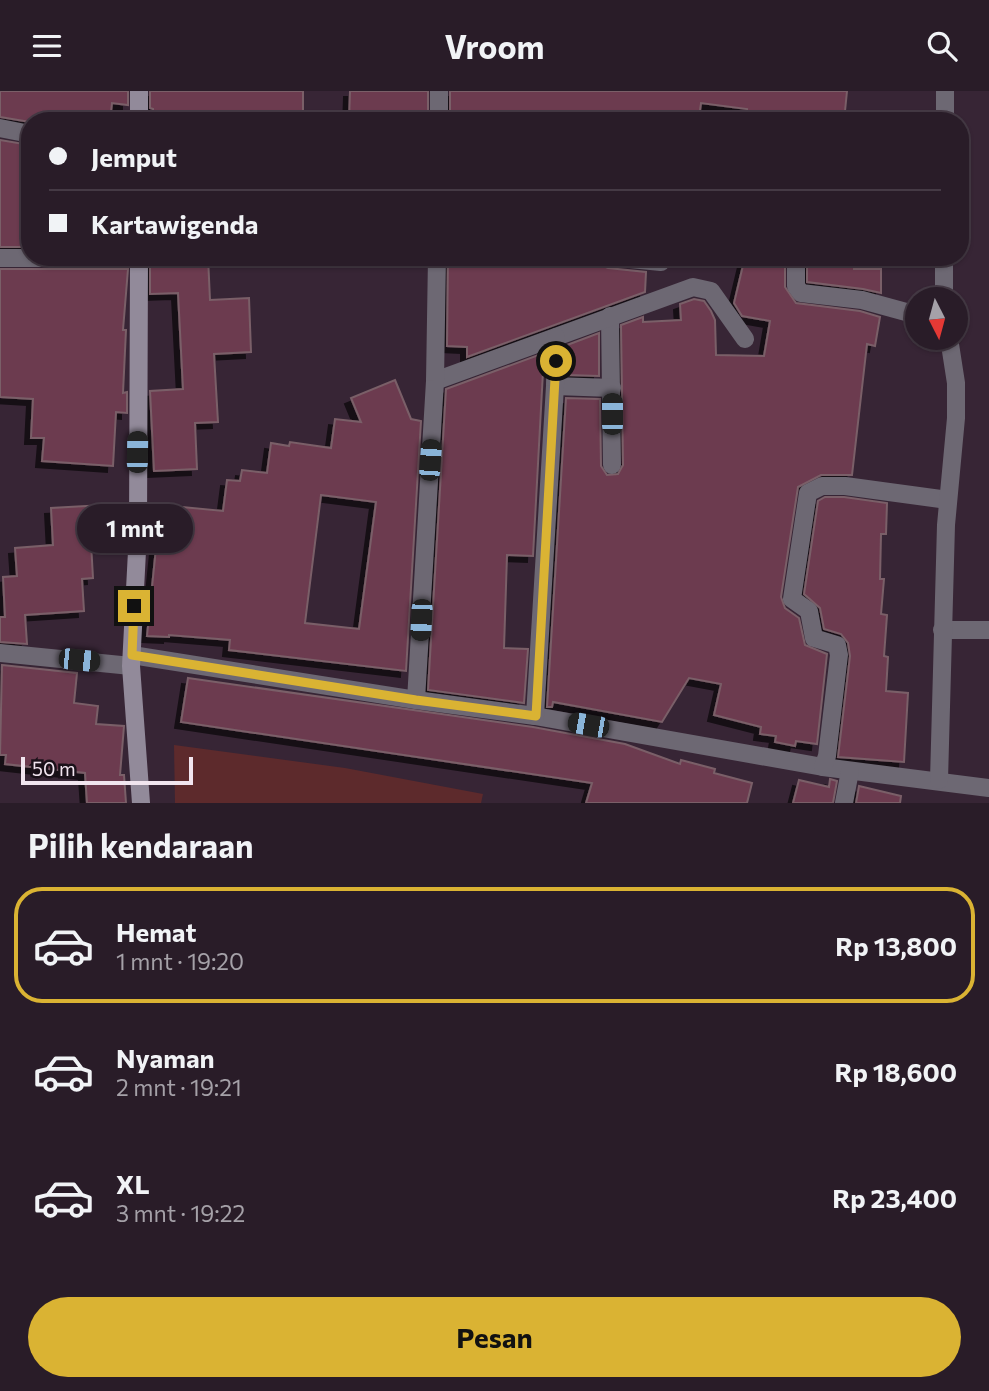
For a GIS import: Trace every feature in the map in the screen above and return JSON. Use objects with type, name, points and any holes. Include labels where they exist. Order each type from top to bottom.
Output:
[{"type":"street","points":[[139,91],[139,112]]},
{"type":"street","points":[[439,91],[439,112]]},
{"type":"street","points":[[944,91],[945,112]]},
{"type":"street","points":[[0,128],[21,132]]},
{"type":"street","points":[[0,258],[21,258]]},
{"type":"street","points":[[139,266],[138,532],[131,660],[141,803]]},
{"type":"street","points":[[416,700],[435,381],[437,266]]},
{"type":"street","points":[[796,266],[796,286],[801,293],[862,300],[905,312]]},
{"type":"street","points":[[944,266],[944,287]]},
{"type":"street","points":[[435,381],[683,289],[703,288],[711,291],[744,339]]},
{"type":"street","points":[[610,316],[612,465]]},
{"type":"street","points":[[536,716],[556,337]]},
{"type":"street","points":[[939,781],[948,500],[956,418],[956,383],[951,350]]},
{"type":"street","points":[[555,386],[612,388]]},
{"type":"street","points":[[823,767],[827,756],[839,655],[837,645],[814,638],[809,611],[792,599],[808,493],[822,486],[845,486],[948,500]]},
{"type":"street","points":[[942,630],[989,630]]},
{"type":"street","points":[[0,653],[131,660],[536,716],[823,767],[989,788]]},
{"type":"street","points":[[844,803],[850,771]]},
{"type":"shaded area","points":[[174,745],[345,768],[483,794],[481,803],[175,803]]},
{"type":"building","points":[[0,91],[128,91],[128,105],[112,103],[111,112],[21,112],[21,120],[0,117]]},
{"type":"building","points":[[150,91],[303,91],[303,112],[153,112],[150,108]]},
{"type":"building","points":[[350,91],[428,91],[428,112],[349,112]]},
{"type":"building","points":[[450,91],[847,91],[845,112],[747,112],[747,109],[701,103],[700,112],[450,112]]},
{"type":"building","points":[[0,140],[21,144],[21,247],[0,247]]},
{"type":"building","points":[[150,266],[208,266],[210,300],[249,298],[251,352],[214,354],[218,422],[195,423],[197,469],[154,471],[150,391],[183,389],[178,293],[150,294]]},
{"type":"building","points":[[448,266],[603,266],[646,272],[645,292],[467,357],[467,347],[447,346]]},
{"type":"building","points":[[743,266],[785,266],[785,287],[796,303],[860,311],[880,317],[875,346],[867,344],[852,475],[821,475],[798,487],[781,597],[785,608],[799,618],[805,645],[827,654],[817,744],[796,741],[795,746],[775,742],[776,736],[760,734],[761,727],[714,715],[721,684],[689,678],[662,722],[553,702],[552,707],[547,707],[566,398],[600,399],[601,466],[607,475],[618,474],[623,465],[621,325],[643,317],[643,322],[681,320],[680,304],[694,299],[704,301],[715,320],[716,355],[764,356],[770,321],[742,316],[734,303]]},
{"type":"building","points":[[807,266],[881,269],[881,293],[807,282]]},
{"type":"building","points":[[0,269],[128,269],[123,330],[126,330],[123,393],[127,392],[127,413],[116,412],[113,466],[42,461],[44,438],[31,438],[33,399],[0,397]]},
{"type":"building","points":[[599,333],[599,376],[567,375],[567,345]]},
{"type":"building","points":[[544,353],[533,556],[507,555],[504,648],[528,649],[524,703],[428,690],[446,389]]},
{"type":"building","points":[[395,380],[411,419],[421,421],[406,671],[229,650],[230,640],[147,636],[157,538],[149,537],[152,504],[223,511],[227,480],[240,481],[242,470],[267,473],[271,443],[289,446],[290,442],[331,448],[335,419],[361,422],[351,398]],"holes":[[[321,495],[376,502],[359,629],[305,623]]]},
{"type":"building","points":[[825,497],[887,503],[886,534],[881,534],[880,579],[884,579],[881,614],[887,615],[884,656],[888,657],[886,691],[908,693],[904,762],[838,757],[850,656],[848,643],[841,634],[824,629],[820,608],[804,594],[818,501]]},
{"type":"building","points":[[104,505],[106,542],[91,543],[93,578],[82,579],[84,611],[25,615],[27,644],[0,642],[0,617],[5,617],[3,577],[17,576],[15,548],[53,545],[51,508]]},
{"type":"building","points":[[2,665],[77,673],[74,703],[98,706],[96,724],[124,726],[120,775],[124,775],[126,803],[87,803],[85,773],[5,764],[6,755],[0,755]]},
{"type":"building","points":[[188,678],[533,727],[625,744],[680,764],[681,760],[715,769],[714,773],[752,783],[747,803],[586,803],[592,783],[181,722]]},
{"type":"building","points":[[830,779],[837,781],[833,803],[793,803],[799,780],[829,787]]},
{"type":"building","points":[[859,786],[901,796],[900,803],[856,803]]},
{"type":"route","points":[[134,606],[132,655],[536,716],[556,361]]}]
